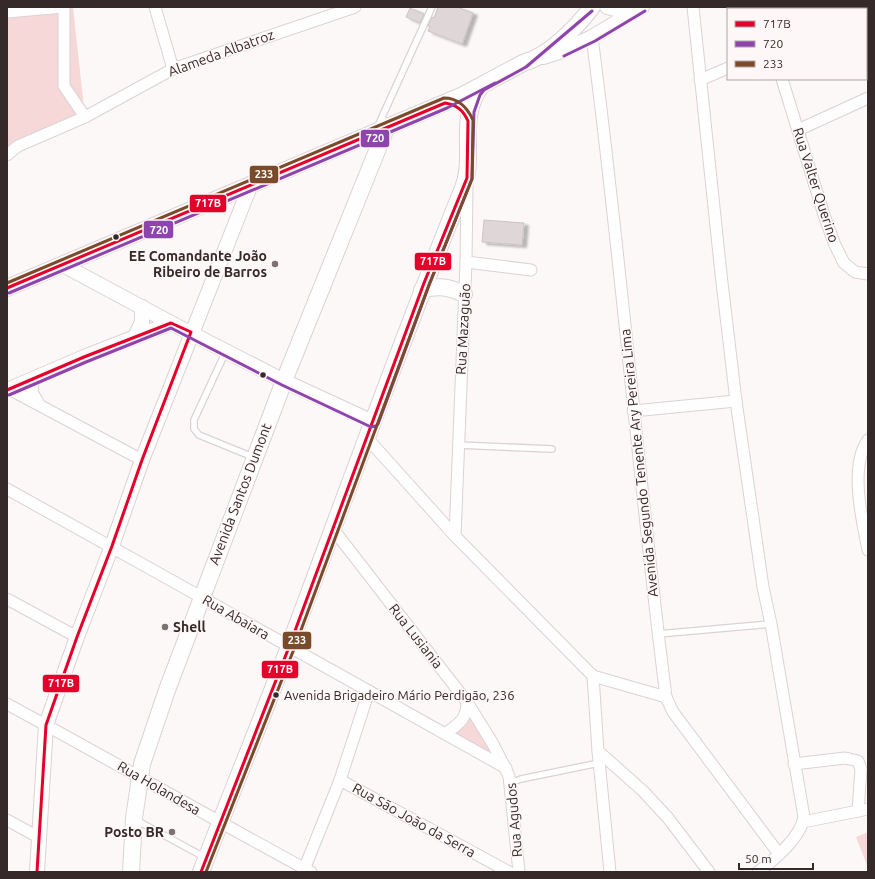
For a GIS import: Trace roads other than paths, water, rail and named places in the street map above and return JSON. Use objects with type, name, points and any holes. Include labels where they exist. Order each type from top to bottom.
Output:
[{"type":"main road","points":[[7,288],[445,103],[481,86],[528,62],[565,37],[575,27],[590,7]]},
{"type":"main road","name":"Rua Mazaguão","points":[[467,178],[468,121],[472,102],[481,86]]},
{"type":"main road","points":[[445,103],[457,106],[466,115],[468,121]]},
{"type":"main road","name":"Avenida Santos Dumont","points":[[131,872],[134,818],[142,764],[201,597],[381,129]]},
{"type":"main road","points":[[204,865],[289,647],[422,290],[467,178]]},
{"type":"main road","points":[[422,290],[437,286],[455,290],[464,294]]},
{"type":"street","points":[[7,12],[63,7],[64,86],[85,117]]},
{"type":"street","points":[[155,7],[172,68]]},
{"type":"street","name":"Alameda Albatroz","points":[[7,155],[18,146],[85,117],[172,68],[356,7]]},
{"type":"street","points":[[607,7],[619,10],[639,8]]},
{"type":"street","points":[[693,7],[736,401],[763,587],[771,624],[803,809],[803,822],[790,842],[779,854],[758,872]]},
{"type":"street","points":[[528,62],[562,51],[592,37],[639,8]]},
{"type":"street","name":"Avenida Segundo Tenente Ary Pereira Lima","points":[[592,37],[610,180],[633,412],[666,697],[673,712],[779,854]]},
{"type":"street","points":[[700,80],[727,68]]},
{"type":"street","name":"Rua Valter Querino","points":[[782,80],[824,215],[835,245],[844,263],[855,272],[868,274]]},
{"type":"street","points":[[798,130],[868,98]]},
{"type":"street","name":"Rua Mazaguão","points":[[455,536],[466,262],[467,178]]},
{"type":"street","points":[[37,872],[46,725],[142,460],[191,332],[251,184]]},
{"type":"street","points":[[466,262],[531,270]]},
{"type":"street","points":[[64,265],[284,381],[373,422]]},
{"type":"street","points":[[135,337],[142,322],[142,307]]},
{"type":"street","points":[[8,389],[172,323]]},
{"type":"street","points":[[33,379],[32,392],[39,404]]},
{"type":"street","points":[[8,389],[39,404],[142,460]]},
{"type":"street","points":[[633,412],[736,401]]},
{"type":"street","points":[[367,438],[455,536],[593,676],[634,686],[666,697]]},
{"type":"street","points":[[868,440],[863,447],[859,462],[858,478],[868,550]]},
{"type":"street","name":"Rua Abaiara","points":[[7,489],[112,546],[506,768]]},
{"type":"street","name":"Rua Lusiania","points":[[333,529],[466,702],[493,744],[506,768]]},
{"type":"street","points":[[7,599],[77,637]]},
{"type":"street","points":[[593,676],[599,763],[610,872]]},
{"type":"street","points":[[306,871],[340,780],[369,691]]},
{"type":"street","points":[[445,734],[464,718],[466,702]]},
{"type":"street","name":"Rua Holandesa","points":[[7,704],[306,871]]},
{"type":"street","points":[[598,751],[643,791],[668,818],[709,872]]},
{"type":"street","points":[[794,764],[845,758],[858,761],[861,769],[863,810],[803,822]]},
{"type":"street","name":"Rua Agudos","points":[[506,768],[510,783],[519,872]]},
{"type":"street","name":"Rua São João da Serra","points":[[340,780],[508,872]]},
{"type":"street","points":[[7,820],[40,838]]},
{"type":"lane","points":[[381,129],[432,7]]},
{"type":"lane","points":[[226,351],[194,420],[194,429],[198,435],[254,457]]},
{"type":"lane","points":[[458,445],[552,448]]},
{"type":"lane","points":[[658,634],[771,624]]},
{"type":"lane","points":[[510,783],[521,779],[599,763]]},
{"type":"lane","points":[[134,818],[204,865]]},
{"type":"place","name":"EE Comandante João Ribeiro de Barros","points":[[275,264]]},
{"type":"place","name":"Shell","points":[[165,627]]},
{"type":"place","name":"Avenida Brigadeiro Mário Perdigão, 236","points":[[276,695]]},
{"type":"place","name":"Posto BR","points":[[172,832]]}]
